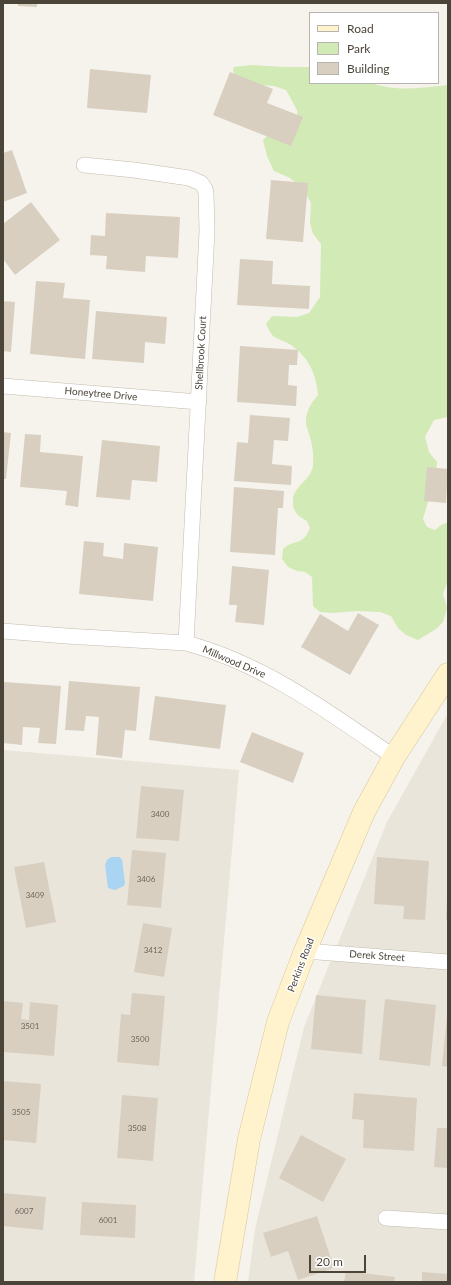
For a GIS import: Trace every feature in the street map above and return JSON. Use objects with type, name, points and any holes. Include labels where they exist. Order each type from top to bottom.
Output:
[{"type":"main road","name":"Perkins Road","points":[[225,1282],[249,1139],[278,1022],[305,951],[364,812],[394,758],[448,674]]},
{"type":"street","name":"Shellbrook Court","points":[[84,165],[182,176],[198,181],[205,189],[207,231],[186,643]]},
{"type":"street","name":"Honeytree Drive","points":[[3,386],[199,402]]},
{"type":"street","name":"Millwood Drive","points":[[3,630],[66,636],[186,643],[204,648],[241,662],[288,687],[316,704],[394,758]]},
{"type":"street","name":"Derek Street","points":[[305,951],[448,962]]},
{"type":"street","points":[[386,1218],[448,1222]]},
{"type":"shaded area","points":[[448,713],[448,1282],[248,1282],[255,1229],[304,1027],[387,822]]},
{"type":"shaded area","points":[[3,750],[239,770],[194,1282],[3,1282]]},
{"type":"green space","points":[[251,65],[309,67],[309,84],[374,84],[390,88],[419,88],[448,85],[448,417],[434,420],[425,437],[429,452],[437,462],[436,474],[423,519],[427,527],[435,530],[448,522],[448,580],[443,594],[447,608],[443,622],[436,629],[418,640],[406,635],[398,628],[391,616],[380,612],[320,612],[313,606],[312,577],[305,572],[297,571],[288,567],[282,559],[283,549],[304,538],[310,528],[307,521],[295,512],[293,497],[298,487],[312,470],[312,449],[306,421],[309,409],[318,395],[313,373],[303,355],[287,342],[272,335],[266,324],[272,316],[297,317],[309,313],[320,297],[321,244],[313,234],[310,223],[311,203],[302,187],[288,177],[274,171],[267,156],[263,140],[271,132],[298,123],[297,110],[286,90],[274,86],[255,85],[236,78],[233,70],[234,67]]},
{"type":"water","points":[[111,857],[119,857],[122,859],[125,883],[124,886],[115,890],[108,888],[105,865],[107,860]]},
{"type":"building","points":[[18,3],[37,3],[37,7],[18,6]]},
{"type":"building","points":[[90,69],[151,75],[147,113],[87,108]]},
{"type":"building","points":[[230,72],[273,89],[267,103],[303,117],[291,146],[213,115]]},
{"type":"building","points":[[12,150],[27,193],[3,202],[3,153]]},
{"type":"building","points":[[271,180],[308,183],[303,242],[266,239]]},
{"type":"building","points":[[31,202],[60,240],[15,275],[3,259],[3,224]]},
{"type":"building","points":[[106,213],[180,217],[178,258],[146,256],[145,272],[106,269],[107,256],[90,255],[91,235],[105,236]]},
{"type":"building","points":[[240,259],[273,261],[272,284],[310,286],[309,309],[237,305]]},
{"type":"building","points":[[36,281],[65,283],[63,298],[90,300],[85,359],[30,354]]},
{"type":"building","points":[[3,301],[15,302],[11,352],[3,351]]},
{"type":"building","points":[[96,311],[167,317],[165,344],[145,342],[144,363],[92,359]]},
{"type":"building","points":[[240,346],[298,350],[297,365],[289,365],[288,385],[297,386],[296,406],[237,402]]},
{"type":"building","points":[[250,415],[290,418],[288,441],[274,440],[272,464],[292,466],[291,485],[234,481],[237,442],[248,443]]},
{"type":"building","points":[[3,432],[11,433],[6,479],[3,479]]},
{"type":"building","points":[[25,434],[41,435],[40,452],[83,456],[78,507],[65,505],[67,491],[20,487]]},
{"type":"building","points":[[102,440],[160,446],[157,482],[132,480],[130,500],[96,497]]},
{"type":"building","points":[[427,467],[448,469],[446,503],[424,501]]},
{"type":"building","points":[[234,487],[284,491],[283,508],[278,508],[275,555],[230,552]]},
{"type":"building","points":[[84,541],[104,543],[103,556],[123,559],[124,543],[158,547],[153,601],[79,594]]},
{"type":"building","points":[[232,566],[269,570],[264,625],[235,622],[237,605],[229,605]]},
{"type":"building","points":[[358,613],[379,625],[350,675],[301,647],[320,614],[348,631]]},
{"type":"building","points":[[69,681],[140,687],[136,731],[125,730],[122,758],[96,755],[99,717],[86,716],[84,731],[65,730]]},
{"type":"building","points":[[4,682],[61,686],[56,744],[38,743],[40,728],[23,727],[22,745],[3,743]]},
{"type":"building","points":[[155,696],[226,705],[220,749],[149,740]]},
{"type":"building","points":[[252,732],[304,753],[293,783],[240,762]]},
{"type":"building","points":[[141,786],[184,790],[179,841],[136,838]]},
{"type":"building","points":[[132,850],[166,853],[161,908],[127,905]]},
{"type":"building","points":[[377,857],[429,861],[425,920],[403,919],[404,906],[374,904]]},
{"type":"building","points":[[44,862],[56,922],[26,928],[14,867]]},
{"type":"building","points":[[447,901],[448,920],[446,920]]},
{"type":"building","points":[[143,923],[172,928],[164,977],[134,972]]},
{"type":"building","points":[[132,993],[165,996],[159,1066],[117,1062],[121,1014],[130,1015]]},
{"type":"building","points":[[316,995],[366,1000],[362,1054],[311,1049]]},
{"type":"building","points":[[385,999],[436,1005],[430,1066],[379,1060]]},
{"type":"building","points":[[3,1001],[23,1003],[21,1019],[29,1020],[30,1002],[58,1005],[54,1056],[3,1052]]},
{"type":"building","points":[[448,1016],[448,1067],[442,1066]]},
{"type":"building","points":[[3,1081],[41,1084],[36,1143],[3,1140]]},
{"type":"building","points":[[354,1093],[417,1098],[414,1151],[363,1148],[364,1120],[352,1119]]},
{"type":"building","points":[[122,1095],[158,1098],[153,1161],[117,1158]]},
{"type":"building","points":[[437,1128],[448,1128],[448,1168],[434,1167]]},
{"type":"building","points":[[301,1135],[346,1159],[323,1202],[279,1178]]},
{"type":"building","points":[[3,1193],[46,1197],[43,1230],[3,1226]]},
{"type":"building","points":[[82,1202],[136,1205],[135,1238],[80,1235]]},
{"type":"building","points":[[317,1216],[334,1268],[298,1280],[288,1251],[271,1257],[263,1233]]},
{"type":"building","points":[[346,1271],[395,1277],[394,1282],[344,1282]]},
{"type":"building","points":[[422,1272],[448,1274],[448,1282],[422,1282]]}]
